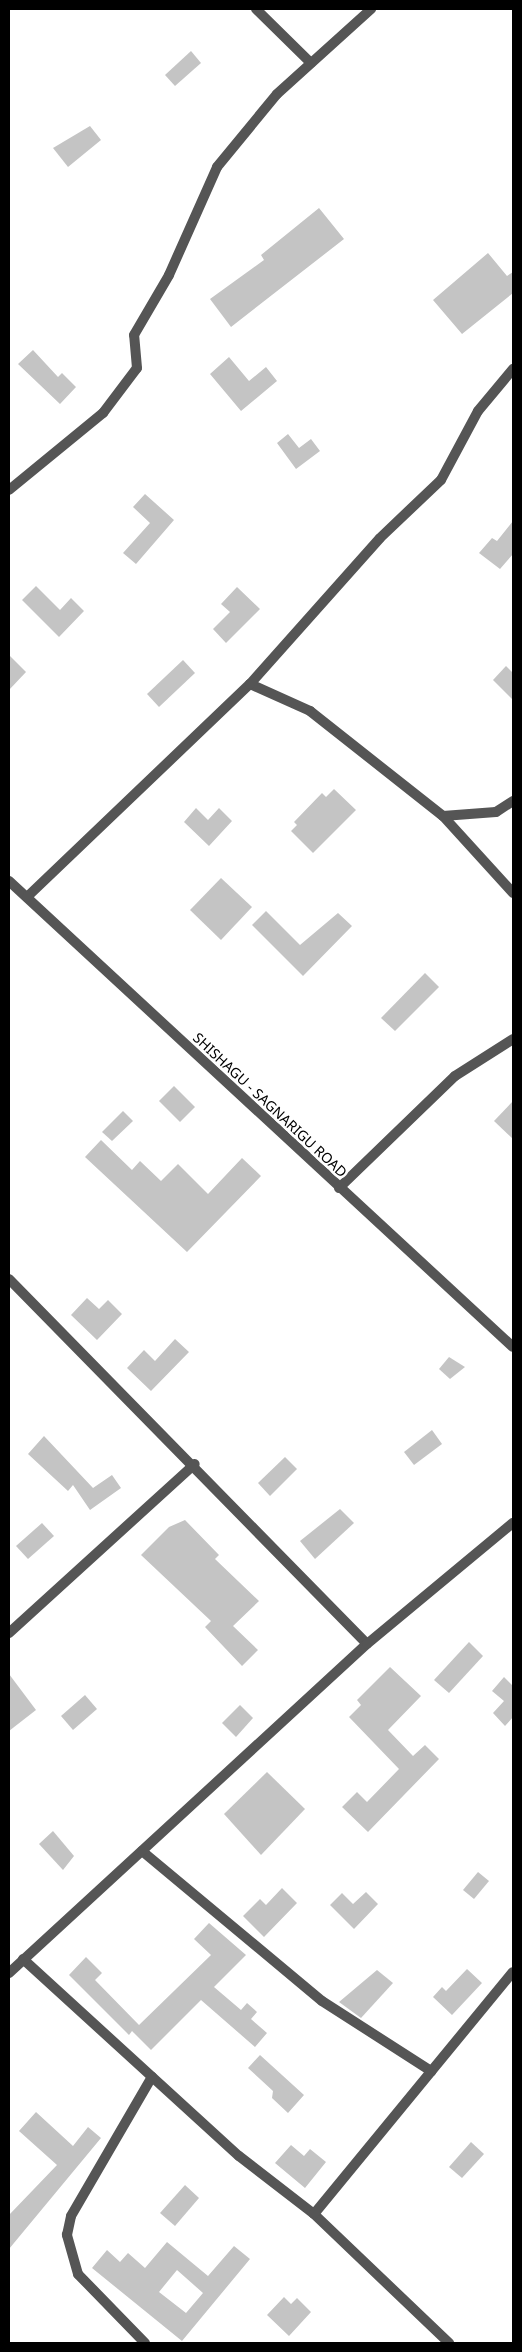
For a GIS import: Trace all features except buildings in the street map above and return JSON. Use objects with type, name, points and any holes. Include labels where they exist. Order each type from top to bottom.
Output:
[{"type":"street","points":[[256,9],[311,64]]},
{"type":"street","points":[[9,490],[103,413],[136,368],[134,335],[169,275],[217,167],[277,94],[371,9]]},
{"type":"street","points":[[27,897],[250,684],[380,538],[441,480],[478,411],[513,369]]},
{"type":"street","points":[[250,684],[310,711],[442,816],[513,893]]},
{"type":"street","points":[[442,816],[496,812],[513,801]]},
{"type":"street","name":"SHISHAGU - SAGNARIGU ROAD","points":[[9,881],[513,1347]]},
{"type":"street","points":[[339,1188],[455,1076],[513,1039]]},
{"type":"street","points":[[9,1280],[195,1464],[367,1644]]},
{"type":"street","points":[[9,1633],[195,1464]]},
{"type":"street","points":[[9,1973],[142,1851],[277,1732],[367,1644],[513,1524]]},
{"type":"street","points":[[142,1851],[322,2001],[431,2071]]},
{"type":"street","points":[[23,1959],[152,2078],[314,2214],[449,2343]]},
{"type":"street","points":[[314,2214],[513,1972]]},
{"type":"street","points":[[145,2343],[78,2274],[67,2235],[71,2216],[152,2078]]}]
